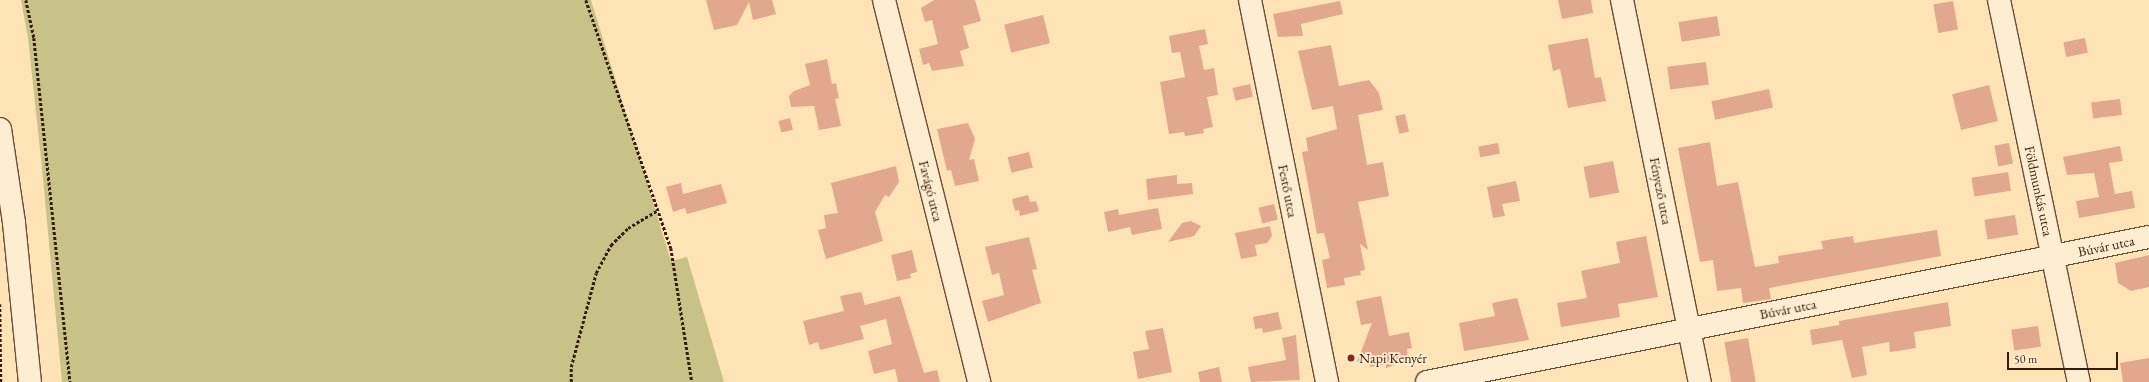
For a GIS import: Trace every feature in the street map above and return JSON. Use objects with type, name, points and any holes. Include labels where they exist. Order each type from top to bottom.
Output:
[{"type":"street","name":"Favágó utca","points":[[884,0],[979,382]]},
{"type":"street","name":"Festő utca","points":[[1250,0],[1327,382]]},
{"type":"street","name":"Fényező utca","points":[[1622,0],[1700,382]]},
{"type":"street","name":"Földmunkás utca","points":[[1999,0],[2079,382]]},
{"type":"street","points":[[0,129],[14,223],[30,382]]},
{"type":"street","name":"Búvár utca","points":[[1427,382],[1689,328],[2053,257],[2149,236]]},
{"type":"path","points":[[26,0],[35,46],[70,382]]},
{"type":"path","points":[[586,0],[671,248],[692,382]]},
{"type":"path","points":[[571,382],[571,367],[596,273],[611,245],[628,228],[658,210]]},
{"type":"path","points":[[0,304],[1,382]]},
{"type":"shaded area","points":[[21,0],[591,0],[671,261],[687,257],[724,382],[62,382],[42,168],[28,38]]},
{"type":"building","points":[[706,0],[772,0],[776,14],[753,20],[749,2],[737,25],[714,30]]},
{"type":"building","points":[[934,0],[975,0],[981,21],[963,26],[969,48],[960,51],[964,66],[932,71],[929,63],[923,65],[919,49],[938,44],[932,20],[925,22],[921,8]]},
{"type":"building","points":[[1558,0],[1591,0],[1593,13],[1562,19]]},
{"type":"building","points":[[1340,1],[1343,14],[1301,24],[1303,36],[1278,37],[1273,14]]},
{"type":"building","points":[[1953,1],[1958,30],[1938,33],[1933,4]]},
{"type":"building","points":[[1043,15],[1050,43],[1011,53],[1004,25]]},
{"type":"building","points":[[1717,16],[1720,36],[1682,42],[1678,22]]},
{"type":"building","points":[[1205,29],[1208,44],[1199,46],[1204,70],[1214,68],[1218,95],[1207,97],[1213,127],[1203,129],[1204,133],[1185,136],[1184,132],[1169,134],[1160,82],[1185,77],[1180,52],[1172,53],[1169,36]]},
{"type":"building","points":[[1588,38],[1595,78],[1601,77],[1606,101],[1568,108],[1560,69],[1553,71],[1548,45]]},
{"type":"building","points":[[2085,38],[2088,53],[2066,57],[2063,42]]},
{"type":"building","points":[[1331,45],[1339,86],[1369,80],[1379,93],[1383,110],[1358,115],[1367,165],[1383,162],[1389,196],[1358,202],[1368,250],[1360,244],[1365,270],[1360,271],[1361,275],[1344,278],[1345,285],[1327,288],[1322,260],[1330,258],[1324,233],[1317,234],[1302,152],[1308,151],[1306,138],[1337,129],[1333,106],[1312,110],[1298,51]]},
{"type":"building","points":[[827,59],[832,84],[836,83],[839,98],[835,99],[841,126],[819,130],[814,106],[791,107],[789,96],[794,91],[810,85],[805,64]]},
{"type":"building","points":[[1706,62],[1709,85],[1670,90],[1667,67]]},
{"type":"building","points":[[1250,84],[1253,97],[1235,101],[1232,88]]},
{"type":"building","points":[[1989,85],[1998,121],[1961,130],[1952,94]]},
{"type":"building","points":[[1769,89],[1773,108],[1715,120],[1711,101]]},
{"type":"building","points":[[2120,99],[2122,115],[2093,118],[2091,103]]},
{"type":"building","points":[[1405,114],[1409,132],[1399,134],[1395,116]]},
{"type":"building","points":[[790,118],[793,130],[781,133],[778,121]]},
{"type":"building","points":[[968,123],[975,139],[969,160],[974,159],[979,181],[955,186],[951,170],[947,171],[937,129]]},
{"type":"building","points":[[1710,142],[1717,186],[1738,182],[1755,267],[1779,263],[1778,256],[1823,249],[1821,241],[1853,236],[1854,243],[1937,230],[1941,256],[1769,288],[1771,299],[1743,303],[1741,288],[1717,291],[1713,260],[1700,262],[1678,148]]},
{"type":"building","points":[[1498,143],[1500,154],[1480,157],[1478,146]]},
{"type":"building","points":[[2009,143],[2013,164],[1998,166],[1994,146]]},
{"type":"building","points":[[2120,146],[2123,161],[2109,163],[2115,194],[2132,191],[2135,208],[2079,218],[2076,201],[2099,197],[2094,173],[2067,175],[2063,157]]},
{"type":"building","points":[[1029,152],[1033,168],[1012,173],[1008,157]]},
{"type":"building","points":[[1613,161],[1619,192],[1590,198],[1584,167]]},
{"type":"building","points":[[896,166],[899,182],[889,197],[885,195],[875,212],[883,241],[826,259],[818,230],[826,228],[824,215],[838,213],[831,183]]},
{"type":"building","points":[[2008,172],[2011,191],[1974,197],[1971,178]]},
{"type":"building","points":[[1177,175],[1177,184],[1192,183],[1193,194],[1148,200],[1146,179]]},
{"type":"building","points":[[1516,181],[1520,201],[1502,204],[1505,216],[1493,218],[1487,187]]},
{"type":"building","points":[[681,183],[683,194],[721,184],[727,203],[687,214],[685,208],[673,212],[666,187]]},
{"type":"building","points":[[1028,195],[1030,202],[1036,201],[1039,211],[1020,216],[1019,210],[1015,211],[1012,199]]},
{"type":"building","points":[[1274,204],[1278,220],[1262,223],[1258,208]]},
{"type":"building","points":[[1158,208],[1162,229],[1132,235],[1130,227],[1108,232],[1104,212],[1118,209],[1119,215]]},
{"type":"building","points":[[2015,215],[2018,235],[1988,240],[1984,220]]},
{"type":"building","points":[[1191,221],[1201,226],[1194,236],[1168,242],[1182,223]]},
{"type":"building","points":[[1270,226],[1272,236],[1267,243],[1255,245],[1257,256],[1241,259],[1235,233]]},
{"type":"building","points":[[1646,236],[1658,297],[1618,304],[1620,317],[1561,327],[1557,303],[1587,298],[1581,271],[1620,263],[1616,242]]},
{"type":"building","points":[[1029,237],[1037,269],[1032,270],[1041,303],[988,322],[982,301],[1004,295],[999,273],[992,275],[985,247]]},
{"type":"building","points":[[912,250],[917,272],[910,274],[911,278],[897,281],[891,255]]},
{"type":"building","points":[[2149,255],[2149,287],[2131,291],[2118,283],[2115,263]]},
{"type":"building","points":[[861,292],[865,305],[900,296],[924,373],[937,370],[940,382],[898,382],[895,369],[874,374],[868,351],[892,344],[886,319],[860,326],[864,339],[820,350],[818,342],[809,345],[803,321],[844,311],[840,296]]},
{"type":"building","points":[[1381,296],[1389,336],[1409,332],[1412,348],[1407,349],[1408,360],[1386,368],[1386,364],[1370,367],[1369,359],[1357,362],[1372,323],[1361,325],[1356,301]]},
{"type":"building","points":[[1517,298],[1529,340],[1464,351],[1459,323],[1495,316],[1492,303]]},
{"type":"building","points":[[1948,302],[1951,326],[1914,332],[1916,348],[1890,352],[1889,342],[1862,347],[1867,375],[1852,378],[1842,340],[1812,345],[1810,330],[1839,325],[1839,321]]},
{"type":"building","points":[[1278,312],[1282,329],[1263,333],[1262,328],[1255,329],[1253,317]]},
{"type":"building","points":[[2038,326],[2041,347],[2014,351],[2011,330]]},
{"type":"building","points":[[1163,328],[1172,372],[1138,379],[1133,352],[1149,349],[1145,331]]},
{"type":"building","points":[[1296,335],[1300,380],[1251,382],[1248,367],[1286,360],[1282,338]]},
{"type":"building","points":[[1748,338],[1756,382],[1731,382],[1724,342]]},
{"type":"building","points":[[2149,358],[2149,382],[2123,382],[2120,363]]},
{"type":"building","points":[[1219,367],[1222,382],[1200,382],[1198,372]]},
{"type":"place","name":"Napi Kenyér","points":[[1351,358]]}]
